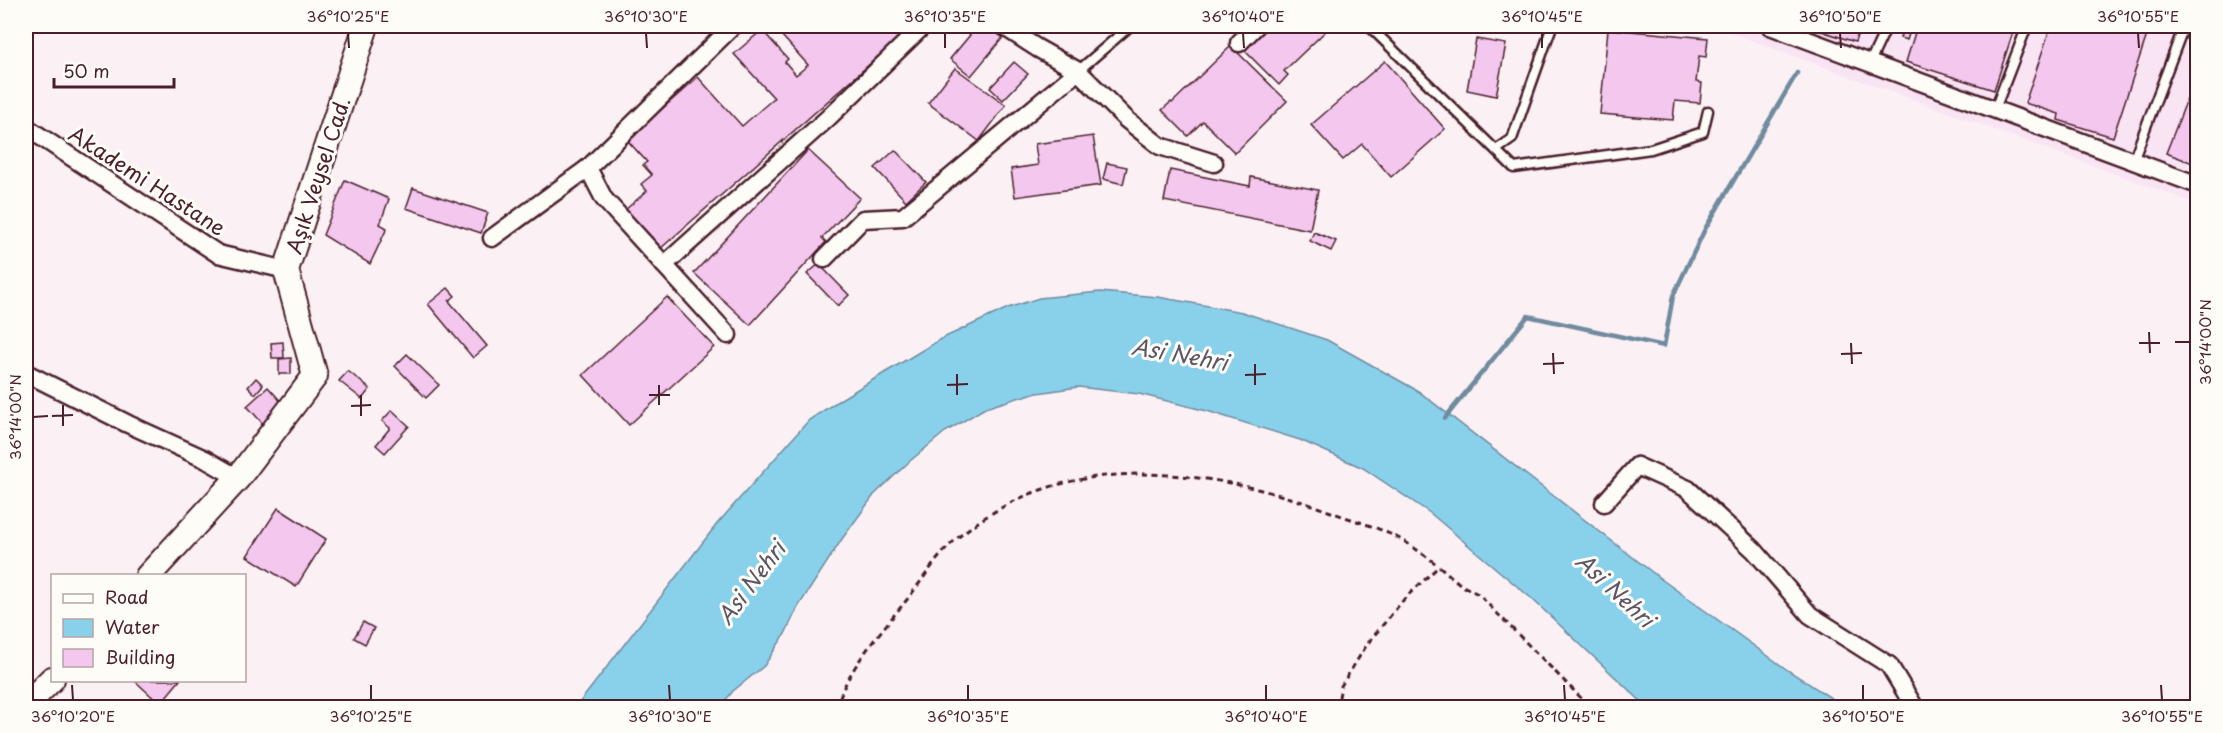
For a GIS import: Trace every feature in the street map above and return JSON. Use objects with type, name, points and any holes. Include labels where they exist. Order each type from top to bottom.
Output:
[{"type":"street","name":"Aşık Veysel Cad.","points":[[238,478],[315,376],[286,270],[366,26]]},
{"type":"street","points":[[492,238],[588,168],[733,26]]},
{"type":"street","points":[[664,266],[828,118],[922,26]]},
{"type":"street","points":[[1004,26],[1078,71],[1127,120],[1160,146],[1214,163]]},
{"type":"street","points":[[1239,43],[1256,26]]},
{"type":"street","points":[[1770,26],[2198,185]]},
{"type":"street","points":[[824,259],[863,219],[903,217],[1078,71]]},
{"type":"street","name":"Akademi Hastane","points":[[26,127],[218,254],[286,270]]},
{"type":"street","points":[[588,168],[604,199],[728,335]]},
{"type":"street","points":[[26,373],[205,459],[238,478],[150,574]]},
{"type":"street","points":[[1604,503],[1637,466],[1688,489],[1754,550],[1810,615],[1889,665],[1915,708]]},
{"type":"street","points":[[26,705],[51,679]]},
{"type":"lane","points":[[1078,71],[1130,26]]},
{"type":"lane","points":[[1370,26],[1514,168],[1651,148],[1703,132],[1708,111]]},
{"type":"lane","points":[[1496,150],[1512,139],[1552,26]]},
{"type":"lane","points":[[1870,62],[1887,26]]},
{"type":"lane","points":[[1995,109],[2027,26]]},
{"type":"lane","points":[[2133,161],[2184,26]]},
{"type":"path","points":[[837,708],[843,686],[868,649],[949,546],[975,525],[1004,507],[1035,493],[1068,483],[1125,473],[1191,477],[1251,487],[1305,502],[1391,534],[1461,585],[1478,594],[1591,708]]},
{"type":"path","points":[[1337,708],[1341,686],[1368,643],[1405,598],[1439,567]]},
{"type":"shaded area","points":[[1712,26],[2197,26],[2197,204],[2069,157]]},
{"type":"water","name":"Asi Nehri","points":[[1100,292],[1158,297],[1242,312],[1327,340],[1418,391],[1661,579],[1789,671],[1845,707],[1647,707],[1531,598],[1430,513],[1363,468],[1300,440],[1207,411],[1139,394],[1078,387],[1031,394],[985,408],[945,432],[910,461],[874,495],[842,539],[798,607],[785,634],[764,666],[733,691],[720,707],[576,707],[717,524],[809,420],[941,339],[1008,308],[1039,298]]},
{"type":"building","points":[[773,26],[913,26],[660,249],[625,210],[647,191],[641,184],[652,175],[643,165],[647,162],[627,140],[698,77],[742,126],[774,98],[734,54],[762,30],[788,59],[785,62],[796,75],[808,65]]},
{"type":"building","points":[[947,26],[995,26],[1006,34],[971,76],[950,59],[970,35],[961,27],[956,33]]},
{"type":"building","points":[[1266,26],[1331,26],[1284,71],[1288,75],[1279,85],[1242,48]]},
{"type":"building","points":[[1806,26],[1860,26],[1855,42]]},
{"type":"building","points":[[1917,26],[2015,26],[1994,90],[1906,62]]},
{"type":"building","points":[[2051,26],[2150,26],[2113,137],[2058,120],[2059,114],[2025,103]]},
{"type":"building","points":[[1608,29],[1708,38],[1706,57],[1699,56],[1696,82],[1702,83],[1700,103],[1675,101],[1673,120],[1600,114]]},
{"type":"building","points":[[1903,29],[1910,31],[1907,40],[1900,38]]},
{"type":"building","points":[[1476,39],[1506,44],[1496,96],[1467,90]]},
{"type":"building","points":[[1231,46],[1287,101],[1235,153],[1203,121],[1188,136],[1162,110]]},
{"type":"building","points":[[1385,61],[1445,129],[1391,177],[1362,144],[1343,160],[1311,125]]},
{"type":"building","points":[[1014,62],[1028,74],[1003,100],[990,88]]},
{"type":"building","points":[[955,68],[1006,105],[979,141],[928,103]]},
{"type":"building","points":[[2198,71],[2198,165],[2166,153]]},
{"type":"building","points":[[1093,136],[1101,185],[1015,197],[1011,169],[1038,165],[1035,144]]},
{"type":"building","points":[[808,150],[860,198],[822,238],[826,242],[750,325],[694,273]]},
{"type":"building","points":[[895,150],[926,182],[906,201],[875,168]]},
{"type":"building","points":[[1107,163],[1127,167],[1123,184],[1103,179]]},
{"type":"building","points":[[1170,170],[1250,186],[1251,177],[1318,190],[1310,230],[1164,201]]},
{"type":"building","points":[[345,180],[389,199],[380,224],[387,228],[370,264],[323,235]]},
{"type":"building","points":[[413,188],[488,213],[481,233],[406,208]]},
{"type":"building","points":[[1314,232],[1336,241],[1331,251],[1310,241]]},
{"type":"building","points":[[819,264],[849,295],[838,306],[807,274]]},
{"type":"building","points":[[448,288],[455,296],[449,301],[487,346],[473,358],[428,304]]},
{"type":"building","points":[[667,297],[714,347],[629,425],[583,375]]},
{"type":"building","points":[[283,342],[284,358],[272,358],[271,343]]},
{"type":"building","points":[[407,354],[439,385],[426,398],[395,366]]},
{"type":"building","points":[[291,358],[291,374],[279,374],[279,359]]},
{"type":"building","points":[[348,371],[370,389],[362,399],[339,381]]},
{"type":"building","points":[[256,378],[263,385],[255,394],[248,387]]},
{"type":"building","points":[[268,387],[285,406],[264,425],[247,406]]},
{"type":"building","points":[[392,410],[409,426],[385,453],[376,445],[390,428],[382,421]]},
{"type":"building","points":[[278,508],[326,539],[296,587],[247,556]]},
{"type":"building","points":[[363,622],[374,628],[365,644],[354,638]]},
{"type":"building","points":[[136,682],[178,682],[160,704]]},
{"type":"waterway","points":[[1445,418],[1528,316],[1664,346],[1673,296],[1705,229],[1797,73]]}]
